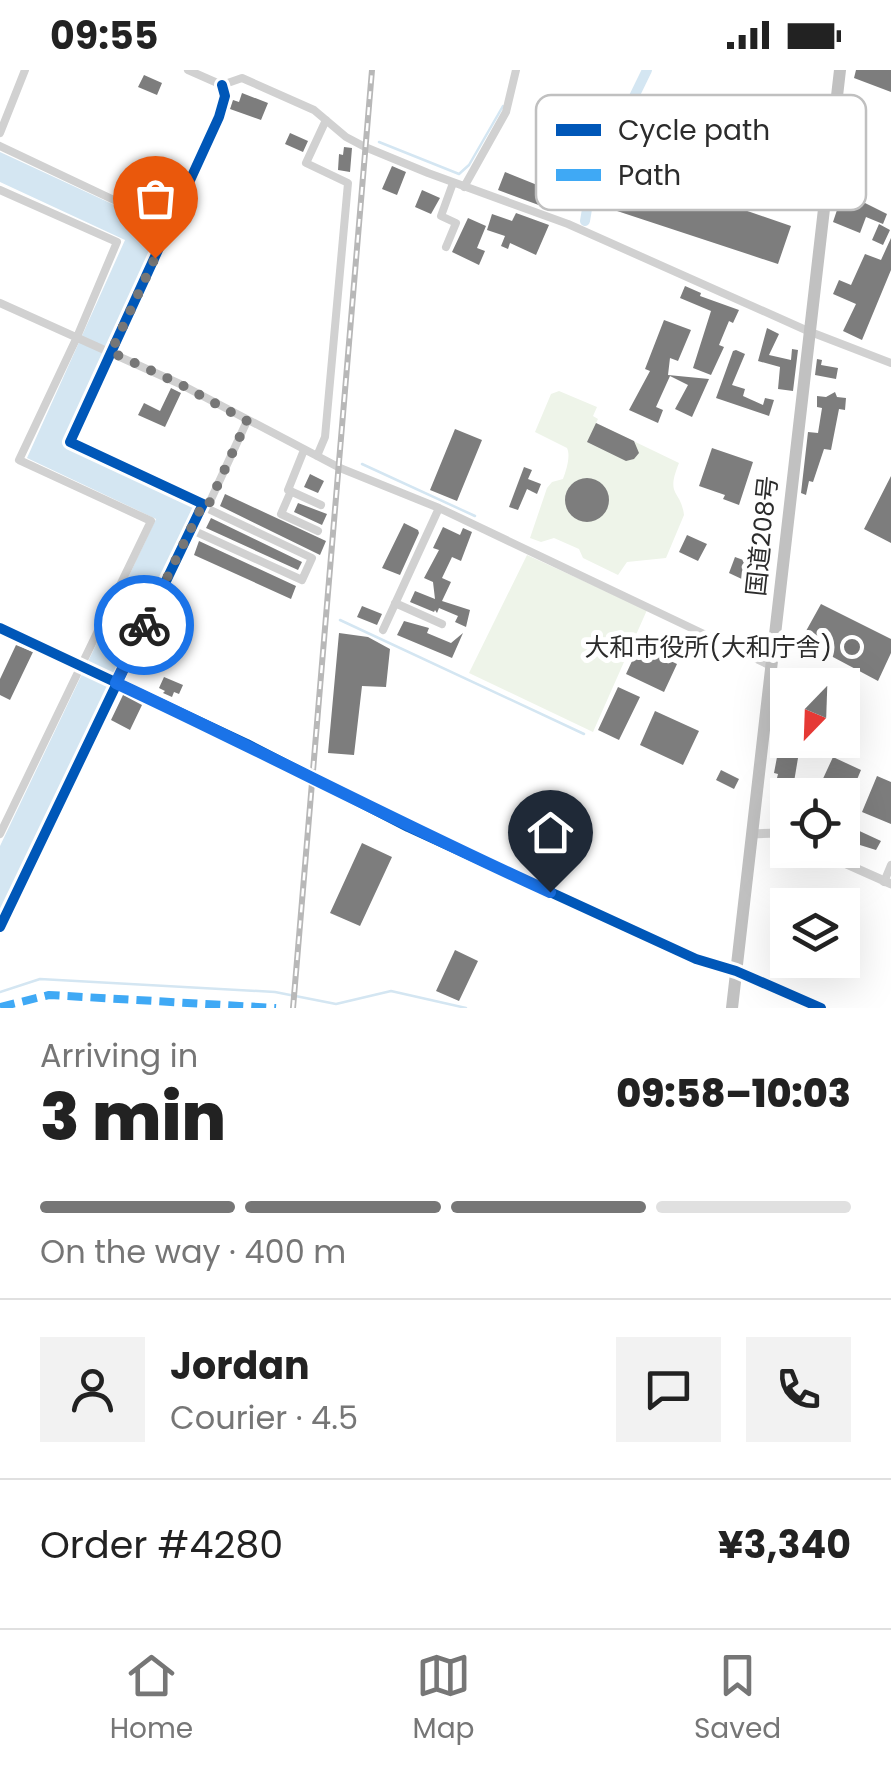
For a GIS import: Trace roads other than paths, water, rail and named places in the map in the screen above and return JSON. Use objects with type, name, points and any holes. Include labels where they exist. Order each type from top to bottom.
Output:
[{"type":"highway","name":"国道208号","points":[[837,95],[840,70]]},
{"type":"highway","name":"国道208号","points":[[732,1008],[823,210]]},
{"type":"street","points":[[0,133],[25,70]]},
{"type":"street","points":[[188,70],[225,84],[242,78],[314,110],[365,147],[568,224],[808,331],[891,363]]},
{"type":"street","points":[[190,530],[302,580],[312,558],[70,442],[220,117],[225,84],[232,70]]},
{"type":"street","points":[[464,186],[506,112],[516,70]]},
{"type":"street","points":[[317,456],[325,437],[348,183],[306,163],[326,120]]},
{"type":"street","points":[[0,146],[170,226]]},
{"type":"street","points":[[446,248],[456,223],[442,216],[453,182]]},
{"type":"street","points":[[0,190],[117,242],[20,460],[151,521],[0,834]]},
{"type":"street","points":[[0,303],[180,384],[304,450],[439,508],[770,666]]},
{"type":"street","points":[[0,927],[190,530],[247,421]]},
{"type":"street","points":[[304,450],[288,490],[320,504]]},
{"type":"street","points":[[291,491],[281,514],[318,531]]},
{"type":"street","points":[[383,630],[439,508]]},
{"type":"street","points":[[395,603],[442,624]]},
{"type":"street","points":[[0,628],[280,760],[425,836],[696,959],[736,971],[821,1008]]},
{"type":"street","points":[[752,834],[770,833]]},
{"type":"street","points":[[854,868],[888,883],[891,865]]},
{"type":"water","points":[[0,152],[164,228],[65,442],[196,505],[0,912],[0,846],[156,519],[27,458],[125,240],[0,182]]},
{"type":"waterway","points":[[635,95],[647,70]]},
{"type":"waterway","points":[[379,142],[459,174],[469,165],[503,106]]},
{"type":"waterway","points":[[585,221],[587,210]]},
{"type":"waterway","points":[[362,464],[475,516]]},
{"type":"waterway","points":[[340,620],[584,734]]},
{"type":"waterway","points":[[0,992],[40,979],[275,992],[336,1004],[391,991],[466,1008]]},
{"type":"railway","points":[[293,1008],[372,70]]},
{"type":"place","name":"大和市役所(大和庁舎)","points":[[852,647]]}]
